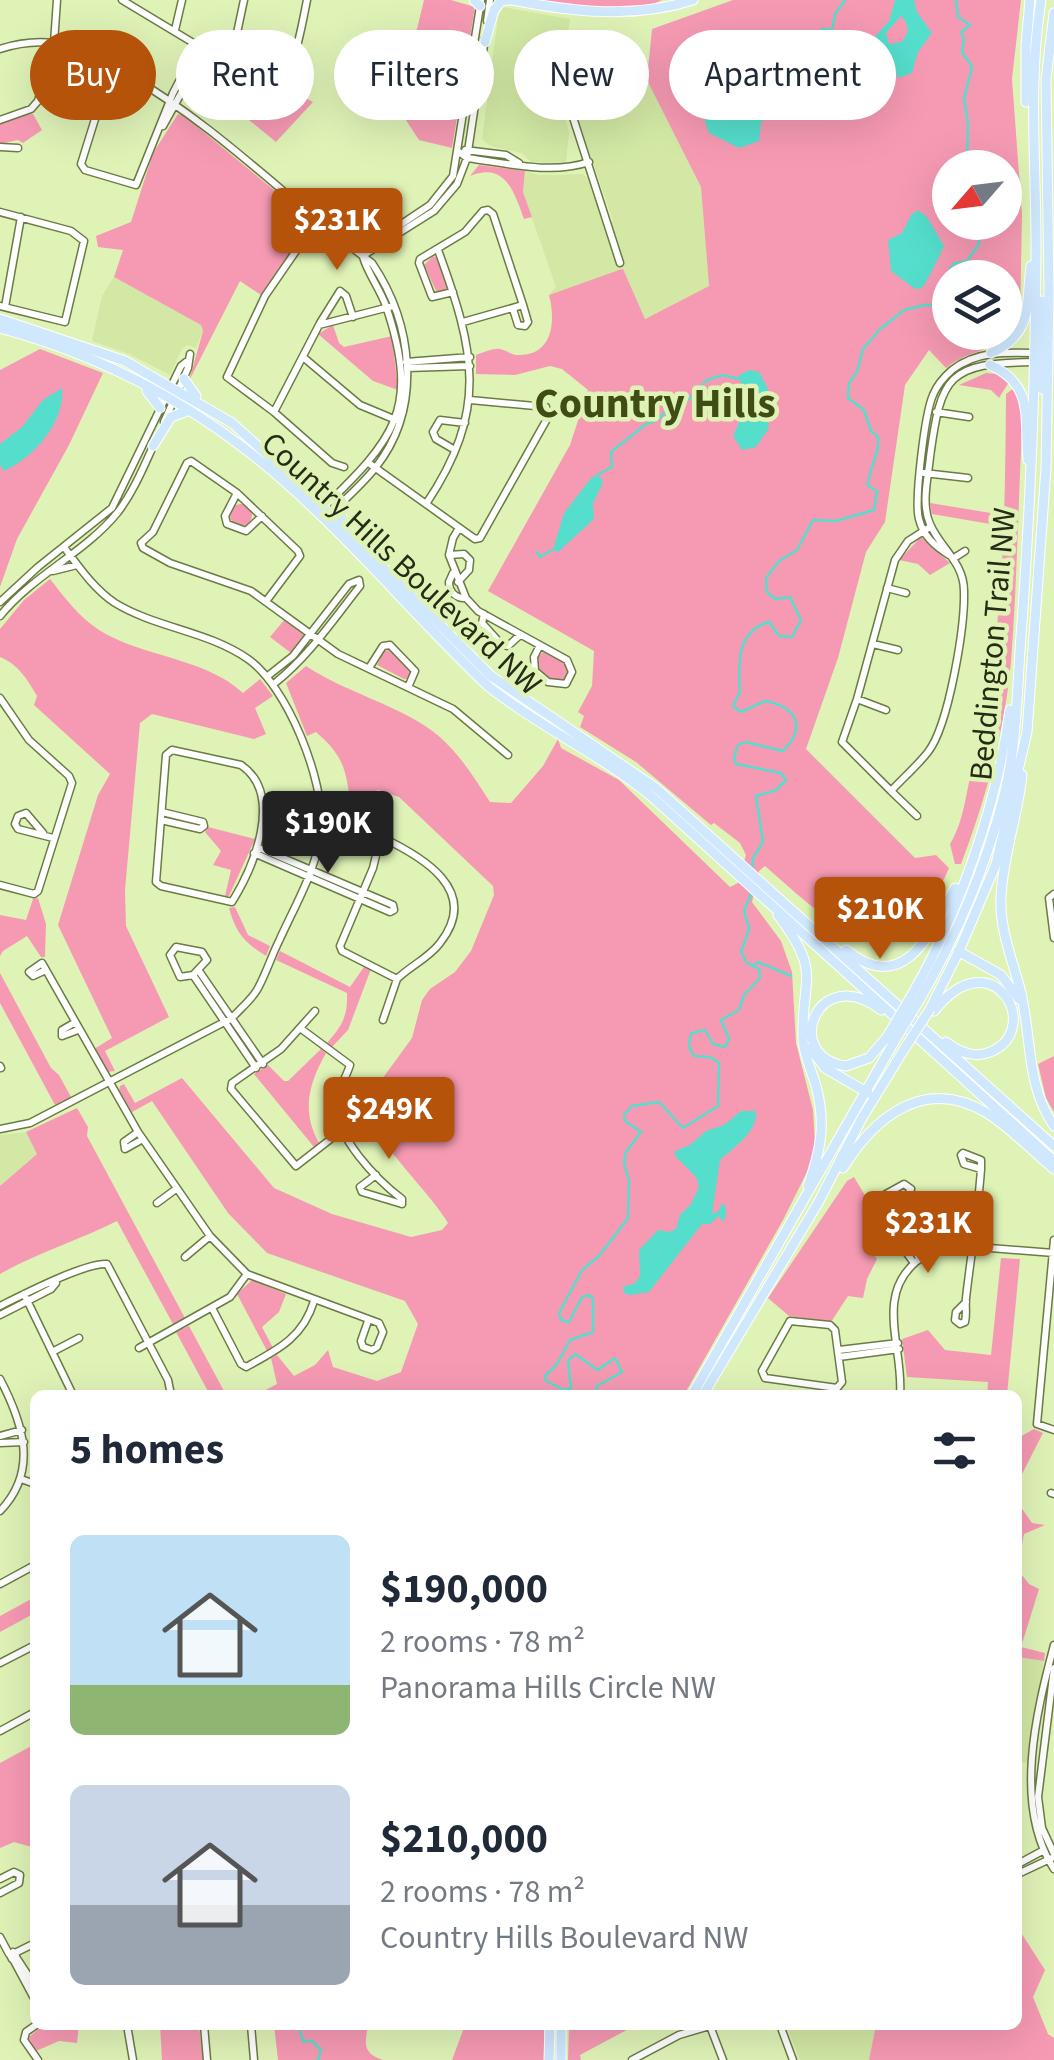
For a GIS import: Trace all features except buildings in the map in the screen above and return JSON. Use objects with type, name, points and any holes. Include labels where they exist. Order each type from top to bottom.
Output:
[{"type":"main road","points":[[642,10],[667,0]]},
{"type":"main road","points":[[488,30],[501,1],[582,11],[642,10],[693,0]]},
{"type":"main road","points":[[1030,0],[1026,89],[1033,162]]},
{"type":"main road","name":"Beddington Trail NW","points":[[695,1390],[799,1212],[890,1040],[944,957],[978,881],[1005,792],[1013,744],[1031,488],[1045,357],[1033,162],[1033,62],[1041,0]]},
{"type":"main road","name":"Beddington Trail NW","points":[[706,1390],[818,1203],[879,1090],[931,1010],[999,853],[1026,732],[1046,468],[1046,78],[1054,13]]},
{"type":"main road","points":[[1049,195],[1054,231]]},
{"type":"main road","points":[[999,351],[1018,337],[1023,327],[1036,224]]},
{"type":"main road","name":"Country Hills Boulevard NW","points":[[0,319],[101,351],[229,422],[324,513],[488,686],[634,782],[734,862]]},
{"type":"main road","name":"Country Hills Boulevard NW","points":[[0,328],[72,351],[172,393],[190,411],[265,465],[373,557],[492,676],[520,699],[630,767],[1054,1161]]},
{"type":"main road","points":[[72,351],[116,365],[172,393],[260,449]]},
{"type":"main road","points":[[990,365],[1012,378],[1022,395],[1031,488]]},
{"type":"main road","points":[[111,368],[150,393],[160,408]]},
{"type":"main road","points":[[184,379],[196,396],[229,422]]},
{"type":"main road","points":[[153,446],[171,417],[190,411]]},
{"type":"main road","points":[[1046,468],[1054,430]]},
{"type":"main road","points":[[342,502],[341,515],[373,557]]},
{"type":"main road","points":[[916,996],[946,926],[995,787],[1007,731],[1023,602]]},
{"type":"main road","points":[[1026,732],[1018,812],[1001,898],[1003,928],[1025,1021],[1032,1079],[1038,1100],[1054,1126]]},
{"type":"main road","points":[[818,932],[872,966],[898,965],[920,947],[976,845]]},
{"type":"main road","points":[[766,892],[804,954],[808,984],[804,1046],[823,1126],[822,1148],[799,1212]]},
{"type":"main road","name":"Country Hills Boulevard NW","points":[[766,892],[818,932],[1054,1146]]},
{"type":"main road","points":[[944,957],[959,951],[1001,975],[1018,999],[1025,1021]]},
{"type":"main road","points":[[915,1021],[959,1050],[977,1056],[1001,1046],[1013,1027],[1010,1003],[998,988],[984,982],[970,981],[954,989],[931,1010]]},
{"type":"main road","points":[[890,1040],[864,1062],[840,1066],[816,1050],[811,1026],[820,1006],[828,1001],[842,995],[860,998],[876,1006],[954,1071]]},
{"type":"main road","points":[[804,1032],[821,1064],[865,1092],[879,1090]]},
{"type":"main road","points":[[818,1203],[872,1128],[893,1112],[919,1102],[950,1100],[978,1109],[1054,1169]]},
{"type":"main road","points":[[550,2030],[550,2060]]},
{"type":"main road","points":[[561,2030],[561,2060]]},
{"type":"street","points":[[55,30],[58,0]]},
{"type":"street","points":[[122,0],[175,30],[182,0]]},
{"type":"street","points":[[237,30],[244,0]]},
{"type":"street","points":[[301,30],[307,0]]},
{"type":"street","points":[[486,30],[490,0]]},
{"type":"street","points":[[363,256],[370,245],[430,205],[453,176],[478,2]]},
{"type":"street","points":[[0,48],[30,45]]},
{"type":"street","points":[[156,92],[363,256],[390,307],[406,365],[397,420],[372,466],[342,502],[324,513]]},
{"type":"street","points":[[93,120],[82,167],[136,185],[176,96]]},
{"type":"street","points":[[0,120],[30,108]]},
{"type":"street","points":[[363,256],[442,205],[457,184],[468,153],[473,120]]},
{"type":"street","points":[[575,120],[620,263]]},
{"type":"street","points":[[0,147],[18,148]]},
{"type":"street","points":[[459,152],[559,168],[589,162]]},
{"type":"street","points":[[453,292],[432,297],[420,259],[465,232],[488,210],[493,214],[528,322],[524,326],[518,324],[513,308]]},
{"type":"street","points":[[0,212],[21,217],[71,231],[84,242],[65,322],[3,306],[21,217]]},
{"type":"street","points":[[318,219],[264,296],[226,374],[332,463],[344,467]]},
{"type":"street","points":[[426,504],[446,474],[470,400],[470,362],[463,322],[438,250]]},
{"type":"street","points":[[274,412],[340,291],[354,316]]},
{"type":"street","points":[[463,322],[523,306]]},
{"type":"street","points":[[319,324],[390,307]]},
{"type":"street","points":[[933,411],[931,398],[946,376],[967,361],[999,351],[1045,357]]},
{"type":"street","points":[[999,351],[1004,364]]},
{"type":"street","points":[[303,357],[360,404],[397,420]]},
{"type":"street","points":[[891,791],[929,751],[950,698],[964,590],[954,558],[927,529],[917,506],[933,411],[951,382],[964,372],[1045,357]]},
{"type":"street","points":[[0,602],[67,550],[116,514],[153,446],[172,393],[181,366],[188,358],[184,379],[172,393],[160,408],[112,508],[67,550],[43,576],[0,616]]},
{"type":"street","points":[[406,365],[470,362]]},
{"type":"street","points":[[372,466],[475,539],[480,538],[547,419],[542,404],[470,400]]},
{"type":"street","points":[[933,411],[969,417]]},
{"type":"street","points":[[455,450],[436,439],[432,432],[434,424],[440,420],[465,423]]},
{"type":"street","points":[[267,600],[300,556],[298,550],[237,493],[187,463],[154,532],[141,543],[143,548],[170,562],[252,591],[338,654],[453,709],[508,754]]},
{"type":"street","points":[[324,513],[372,466]]},
{"type":"street","points":[[924,473],[968,478]]},
{"type":"street","points":[[237,493],[225,516],[227,524],[246,531],[262,516]]},
{"type":"street","points":[[461,529],[448,556],[466,598],[484,614],[567,660],[572,672],[566,684],[548,682],[534,671],[539,647]]},
{"type":"street","points":[[916,816],[842,742],[858,699],[895,560],[903,546],[927,529]]},
{"type":"street","points":[[0,1129],[30,1123],[229,1020],[255,993],[310,874],[322,826],[320,804],[299,736],[269,676],[246,657],[220,644],[114,602],[100,592],[67,550]]},
{"type":"street","points":[[954,558],[966,551]]},
{"type":"street","points":[[448,556],[464,554],[470,560],[468,570],[458,582]]},
{"type":"street","points":[[43,576],[77,565]]},
{"type":"street","points":[[454,572],[449,578],[450,588],[456,596],[466,598]]},
{"type":"street","points":[[887,588],[906,593]]},
{"type":"street","points":[[269,676],[337,604],[320,640],[275,683]]},
{"type":"street","points":[[484,614],[482,623],[502,645],[508,646],[520,635]]},
{"type":"street","points":[[872,644],[898,650]]},
{"type":"street","points":[[369,668],[383,646],[390,645],[415,670],[408,685]]},
{"type":"street","points":[[858,699],[886,710]]},
{"type":"street","points":[[0,885],[34,894],[38,891],[72,784],[1,702]]},
{"type":"street","points":[[170,751],[242,766],[249,771],[263,808],[262,832],[255,850],[232,902],[161,886],[155,878],[166,756],[170,751]]},
{"type":"street","points":[[929,751],[940,758]]},
{"type":"street","points":[[162,816],[202,822],[204,826],[200,829],[162,816]]},
{"type":"street","points":[[384,822],[362,896],[340,946],[342,951],[397,979]]},
{"type":"street","points":[[43,833],[53,838]]},
{"type":"street","points":[[381,837],[429,862],[442,876],[452,906],[451,919],[440,943],[397,979],[384,1020]]},
{"type":"street","points":[[255,850],[362,896]]},
{"type":"street","points":[[1054,894],[1049,898],[1054,938]]},
{"type":"street","points":[[176,947],[206,956],[208,960],[196,973],[184,978],[178,974],[170,950],[176,947]]},
{"type":"street","points":[[46,970],[140,1136],[210,1236],[247,1274],[314,1301],[368,1321],[382,1327],[377,1347],[372,1350],[361,1341],[368,1321]]},
{"type":"street","points":[[196,973],[260,1066]]},
{"type":"street","points":[[315,1011],[260,1066],[232,1083],[231,1089],[293,1165],[298,1166],[341,1131]]},
{"type":"street","points":[[300,1028],[350,1066],[336,1099],[341,1131],[402,1199],[402,1204],[362,1192],[360,1187],[376,1174]]},
{"type":"street","points":[[966,1302],[975,1247],[980,1169]]},
{"type":"street","points":[[880,1210],[912,1189],[908,1184],[877,1200],[880,1210],[917,1261]]},
{"type":"street","points":[[156,1203],[176,1188]]},
{"type":"street","points":[[185,1257],[210,1236]]},
{"type":"street","points":[[1054,1240],[1037,1424],[1054,1430]]},
{"type":"street","points":[[900,1390],[892,1310],[895,1291],[917,1261],[941,1246],[1053,1253]]},
{"type":"street","points":[[0,1306],[51,1289],[56,1282],[96,1264],[107,1264],[170,1390]]},
{"type":"street","points":[[139,1348],[230,1298],[247,1274]]},
{"type":"street","points":[[0,1315],[26,1297]]},
{"type":"street","points":[[26,1297],[71,1390]]},
{"type":"street","points":[[212,1308],[246,1367],[288,1343],[309,1318],[314,1301]]},
{"type":"street","points":[[790,1321],[830,1325],[835,1330],[839,1354],[842,1382],[837,1388],[765,1378],[762,1371],[790,1321]]},
{"type":"street","points":[[54,1351],[80,1338]]},
{"type":"street","points":[[839,1354],[898,1346]]},
{"type":"street","points":[[1042,1368],[1054,1370]]},
{"type":"street","points":[[0,1379],[24,1442],[22,1477],[0,1511]]},
{"type":"street","points":[[0,1440],[22,1430]]},
{"type":"street","points":[[0,1440],[24,1442]]},
{"type":"street","points":[[22,1477],[30,1479]]},
{"type":"street","points":[[0,1584],[30,1567]]},
{"type":"street","points":[[1039,1747],[1048,1714],[1054,1645]]},
{"type":"street","points":[[0,1663],[30,1648]]},
{"type":"street","points":[[1054,1668],[1031,1800],[1036,1832],[1054,1869]]},
{"type":"street","points":[[1048,1714],[1054,1704]]},
{"type":"street","points":[[0,1730],[30,1715]]},
{"type":"street","points":[[1039,1747],[1054,1748]]},
{"type":"street","points":[[1022,1863],[1050,1854]]},
{"type":"street","points":[[1022,1872],[1050,1854]]},
{"type":"street","points":[[0,1879],[14,1872],[20,1875],[19,1883],[0,1892]]},
{"type":"street","points":[[2,1941],[30,1979]]},
{"type":"street","points":[[4,1964],[30,1946]]},
{"type":"street","points":[[13,1956],[30,1990]]},
{"type":"street","points":[[30,2029],[24,2040],[38,2060]]},
{"type":"street","points":[[129,2030],[133,2060]]},
{"type":"street","points":[[204,2030],[207,2060]]},
{"type":"street","points":[[251,2030],[254,2060]]},
{"type":"street","points":[[632,2060],[695,2030]]},
{"type":"street","points":[[713,2030],[723,2060]]},
{"type":"street","points":[[782,2030],[793,2060]]},
{"type":"shaded area","points":[[424,0],[451,0],[475,7],[471,30],[417,29]]},
{"type":"shaded area","points":[[524,0],[662,0],[612,10]]},
{"type":"shaded area","points":[[733,0],[1021,0],[1012,79],[1017,150],[932,150],[932,240],[1022,240],[1021,260],[932,260],[932,350],[981,350],[946,368],[929,350],[905,385],[885,522],[866,552],[838,658],[806,749],[915,858],[936,855],[949,868],[930,901],[917,914],[887,931],[870,932],[832,920],[765,866],[759,871],[752,902],[781,941],[792,972],[796,1043],[813,1110],[815,1143],[810,1166],[783,1220],[687,1390],[266,1390],[277,1384],[271,1358],[277,1355],[294,1376],[315,1365],[328,1350],[333,1367],[377,1381],[401,1372],[418,1324],[405,1301],[267,1253],[228,1213],[152,1101],[132,1112],[120,1086],[124,1084],[135,1103],[182,1078],[274,1188],[332,1214],[411,1237],[442,1230],[448,1223],[376,1129],[366,1101],[412,1038],[422,1000],[430,989],[455,972],[471,951],[494,895],[493,886],[399,797],[378,790],[351,807],[338,757],[316,732],[307,736],[286,683],[306,666],[416,721],[449,746],[490,802],[511,803],[543,766],[558,739],[561,748],[619,780],[730,887],[738,883],[746,855],[740,843],[714,823],[711,825],[636,762],[580,727],[584,716],[578,712],[592,686],[594,651],[488,591],[570,445],[588,390],[562,369],[550,366],[515,375],[476,374],[476,355],[497,349],[528,354],[545,344],[552,316],[549,295],[623,269],[645,319],[709,286],[701,187],[649,84],[652,29]]},
{"type":"shaded area","points":[[503,7],[570,19],[569,30],[514,30],[514,120],[566,120],[569,132],[566,163],[531,162],[522,153],[490,146],[482,139],[484,120],[494,120],[498,17]]},
{"type":"shaded area","points":[[649,82],[701,187],[709,286],[644,319],[623,270],[549,295],[556,287],[523,192],[525,171],[539,175],[583,174],[603,223],[613,221],[578,120],[649,120]]},
{"type":"shaded area","points":[[30,114],[30,120],[36,120],[42,130],[23,143],[18,140],[0,144],[0,124]]},
{"type":"shaded area","points":[[176,117],[189,120],[308,218],[309,226],[261,295],[240,281],[189,381],[203,331],[201,325],[114,277],[123,250],[98,247],[96,236],[131,222],[153,153]]},
{"type":"shaded area","points":[[249,120],[296,120],[276,142]]},
{"type":"shaded area","points":[[406,120],[457,120],[452,148],[419,140]]},
{"type":"shaded area","points":[[479,165],[525,171],[523,192],[532,217],[524,219],[512,189],[500,176],[470,176]]},
{"type":"shaded area","points":[[433,256],[438,258],[449,285],[446,291],[437,293],[424,265]]},
{"type":"shaded area","points":[[114,277],[201,325],[203,331],[196,348],[187,345],[182,349],[170,375],[92,341],[102,296]]},
{"type":"shaded area","points":[[333,325],[344,347],[392,336],[398,390],[373,381],[318,334]]},
{"type":"shaded area","points":[[40,349],[103,373],[17,539],[0,587],[0,370]]},
{"type":"shaded area","points":[[986,373],[1009,382],[999,398],[991,390],[959,385]]},
{"type":"shaded area","points":[[1014,388],[1020,402],[1022,430],[1008,688],[986,790],[961,864],[955,864],[950,844],[961,817],[983,724],[997,630],[1006,394]]},
{"type":"shaded area","points":[[930,503],[997,514],[996,525],[932,514]]},
{"type":"shaded area","points":[[241,504],[249,507],[249,523],[241,526],[233,523],[230,515],[233,507]]},
{"type":"shaded area","points":[[921,537],[950,563],[930,575],[918,564],[899,560]]},
{"type":"shaded area","points":[[50,579],[99,630],[135,647],[210,672],[243,693],[260,679],[273,696],[255,708],[266,734],[254,739],[152,714],[140,723],[125,890],[126,926],[169,1017],[105,1051],[115,1071],[107,1072],[94,1049],[112,1038],[58,925],[98,795],[110,774],[34,705],[37,696],[26,678],[0,657],[0,629],[24,600]]},
{"type":"shaded area","points":[[285,619],[304,635],[291,653],[270,637]]},
{"type":"shaded area","points":[[389,650],[411,671],[409,679],[377,665],[384,651]]},
{"type":"shaded area","points":[[543,652],[566,664],[568,677],[562,684],[538,672],[538,657]]},
{"type":"shaded area","points":[[208,827],[255,839],[229,896],[225,896],[231,870],[213,865],[221,851],[205,832]]},
{"type":"shaded area","points":[[38,898],[46,924],[45,957],[41,957],[27,936],[0,956],[0,915],[26,920],[33,899]]},
{"type":"shaded area","points":[[235,907],[248,935],[270,946],[266,956],[238,930],[229,908]]},
{"type":"shaded area","points":[[280,951],[350,987],[364,967],[371,969],[348,1030],[332,1047],[327,1043],[343,1020],[347,993],[276,960]]},
{"type":"shaded area","points":[[0,973],[71,1097],[55,1105],[0,1003]]},
{"type":"shaded area","points":[[321,1049],[326,1053],[309,1097],[310,1120],[319,1143],[314,1147],[254,1074],[268,1065],[288,1081]]},
{"type":"shaded area","points":[[1054,1056],[1054,1112],[1046,1098],[1038,1064]]},
{"type":"shaded area","points":[[77,1108],[88,1127],[87,1136],[185,1318],[173,1324],[117,1221],[0,1274],[0,1186],[37,1154],[26,1132]]},
{"type":"shaded area","points":[[26,1132],[37,1154],[0,1186],[0,1135]]},
{"type":"shaded area","points":[[854,1177],[882,1224],[864,1242],[877,1259],[863,1298],[848,1296],[831,1322],[789,1316],[768,1298],[847,1181]]},
{"type":"shaded area","points":[[1001,1258],[1020,1259],[1007,1390],[987,1390],[988,1382],[907,1377],[902,1339],[928,1330],[945,1350],[991,1355]]},
{"type":"shaded area","points":[[252,1280],[286,1294],[279,1312],[262,1327],[273,1348],[267,1351],[237,1294]]},
{"type":"shaded area","points":[[189,1326],[223,1390],[207,1390],[176,1332]]},
{"type":"shaded area","points":[[1034,1429],[1043,1433],[1022,1474],[1022,1436]]},
{"type":"shaded area","points":[[1022,1509],[1032,1523],[1045,1525],[1024,1534],[1022,1544]]},
{"type":"shaded area","points":[[1022,1575],[1039,1589],[1022,1644]]},
{"type":"shaded area","points":[[30,1600],[30,1616],[0,1632],[0,1616]]},
{"type":"shaded area","points":[[1022,1647],[1045,1653],[1044,1661],[1022,1658]]},
{"type":"shaded area","points":[[1022,1658],[1044,1661],[1030,1762],[1022,1763]]},
{"type":"shaded area","points":[[30,1747],[30,1847],[14,1842],[0,1848],[0,1763]]},
{"type":"shaded area","points":[[1022,1934],[1045,1970],[1033,1997],[1048,2034],[1054,2038],[1054,2060],[869,2060],[875,2030],[1022,2030]]},
{"type":"shaded area","points":[[37,2030],[78,2030],[77,2043],[59,2041],[36,2051],[28,2038]]},
{"type":"shaded area","points":[[160,2030],[200,2030],[203,2060],[162,2060]]},
{"type":"shaded area","points":[[275,2030],[367,2030],[367,2047],[383,2060],[278,2060]]},
{"type":"shaded area","points":[[463,2030],[544,2030],[544,2060],[452,2060]]},
{"type":"shaded area","points":[[569,2030],[627,2030],[580,2055],[581,2060],[568,2060]]},
{"type":"shaded area","points":[[788,2030],[875,2030],[869,2060],[800,2060]]},
{"type":"water","points":[[895,0],[914,0],[917,12],[932,33],[918,52],[912,73],[898,78],[896,73],[896,43],[901,42],[907,29],[904,19],[901,16],[889,30],[881,30],[889,21]]},
{"type":"water","points":[[764,120],[759,141],[739,148],[709,133],[705,121]]},
{"type":"water","points":[[918,210],[927,217],[932,226],[932,240],[940,240],[944,246],[937,260],[932,260],[932,269],[922,288],[915,289],[891,271],[888,240],[902,233]]},
{"type":"water","points":[[749,370],[759,372],[768,389],[769,428],[756,447],[742,450],[733,436],[749,400],[738,376]]},
{"type":"water","points":[[62,388],[53,426],[36,448],[4,471],[0,465],[0,444],[22,427],[43,400]]},
{"type":"water","points":[[600,476],[603,483],[593,503],[594,519],[557,553],[554,546],[564,513],[592,477]]},
{"type":"water","points":[[741,1111],[756,1111],[755,1119],[744,1138],[720,1160],[712,1214],[719,1211],[722,1203],[726,1207],[725,1220],[719,1216],[710,1224],[702,1224],[649,1292],[624,1293],[623,1287],[635,1283],[640,1276],[639,1250],[658,1230],[676,1229],[680,1215],[699,1187],[696,1177],[675,1156],[675,1151],[690,1145],[706,1131],[724,1125]]},
{"type":"waterway","points":[[832,30],[835,14],[845,0]]},
{"type":"waterway","points":[[956,0],[958,17],[970,25],[961,32],[962,52],[972,67],[964,99],[967,150]]},
{"type":"waterway","points":[[821,30],[832,30]]},
{"type":"waterway","points":[[968,260],[979,240]]},
{"type":"waterway","points":[[752,871],[753,858],[763,842],[756,796],[776,790],[786,780],[781,773],[736,764],[737,746],[745,742],[783,751],[796,726],[791,713],[776,704],[765,701],[741,712],[733,706],[740,692],[741,651],[750,633],[769,622],[779,636],[792,637],[801,620],[790,597],[775,599],[767,592],[766,578],[779,561],[797,550],[813,520],[836,521],[874,510],[877,491],[868,486],[878,437],[871,431],[864,410],[848,398],[849,383],[857,372],[863,349],[879,330],[904,310],[932,305]]},
{"type":"waterway","points":[[597,475],[612,467],[611,452],[670,408],[684,404],[707,380],[723,375],[739,379]]},
{"type":"waterway","points":[[537,552],[540,557],[554,549]]},
{"type":"waterway","points":[[564,1390],[546,1381],[545,1376],[557,1364],[570,1340],[593,1332],[593,1299],[589,1295],[582,1297],[569,1322],[561,1320],[559,1313],[582,1270],[599,1256],[628,1218],[629,1180],[624,1163],[626,1152],[641,1132],[625,1121],[624,1115],[632,1106],[659,1102],[683,1128],[718,1106],[719,1063],[710,1057],[694,1056],[689,1042],[692,1033],[705,1030],[713,1044],[725,1047],[729,1039],[721,1020],[739,1010],[744,995],[760,978],[759,969],[747,963],[741,952],[749,929],[744,911],[751,894]]},
{"type":"waterway","points":[[753,966],[758,962],[791,976]]},
{"type":"waterway","points":[[564,1390],[571,1388],[568,1361],[575,1354],[598,1370],[615,1358],[622,1372],[596,1390]]},
{"type":"waterway","points":[[300,2030],[303,2041],[312,2041],[321,2050],[318,2060]]},
{"type":"district","name":"Country Hills","points":[[655,402]]}]
